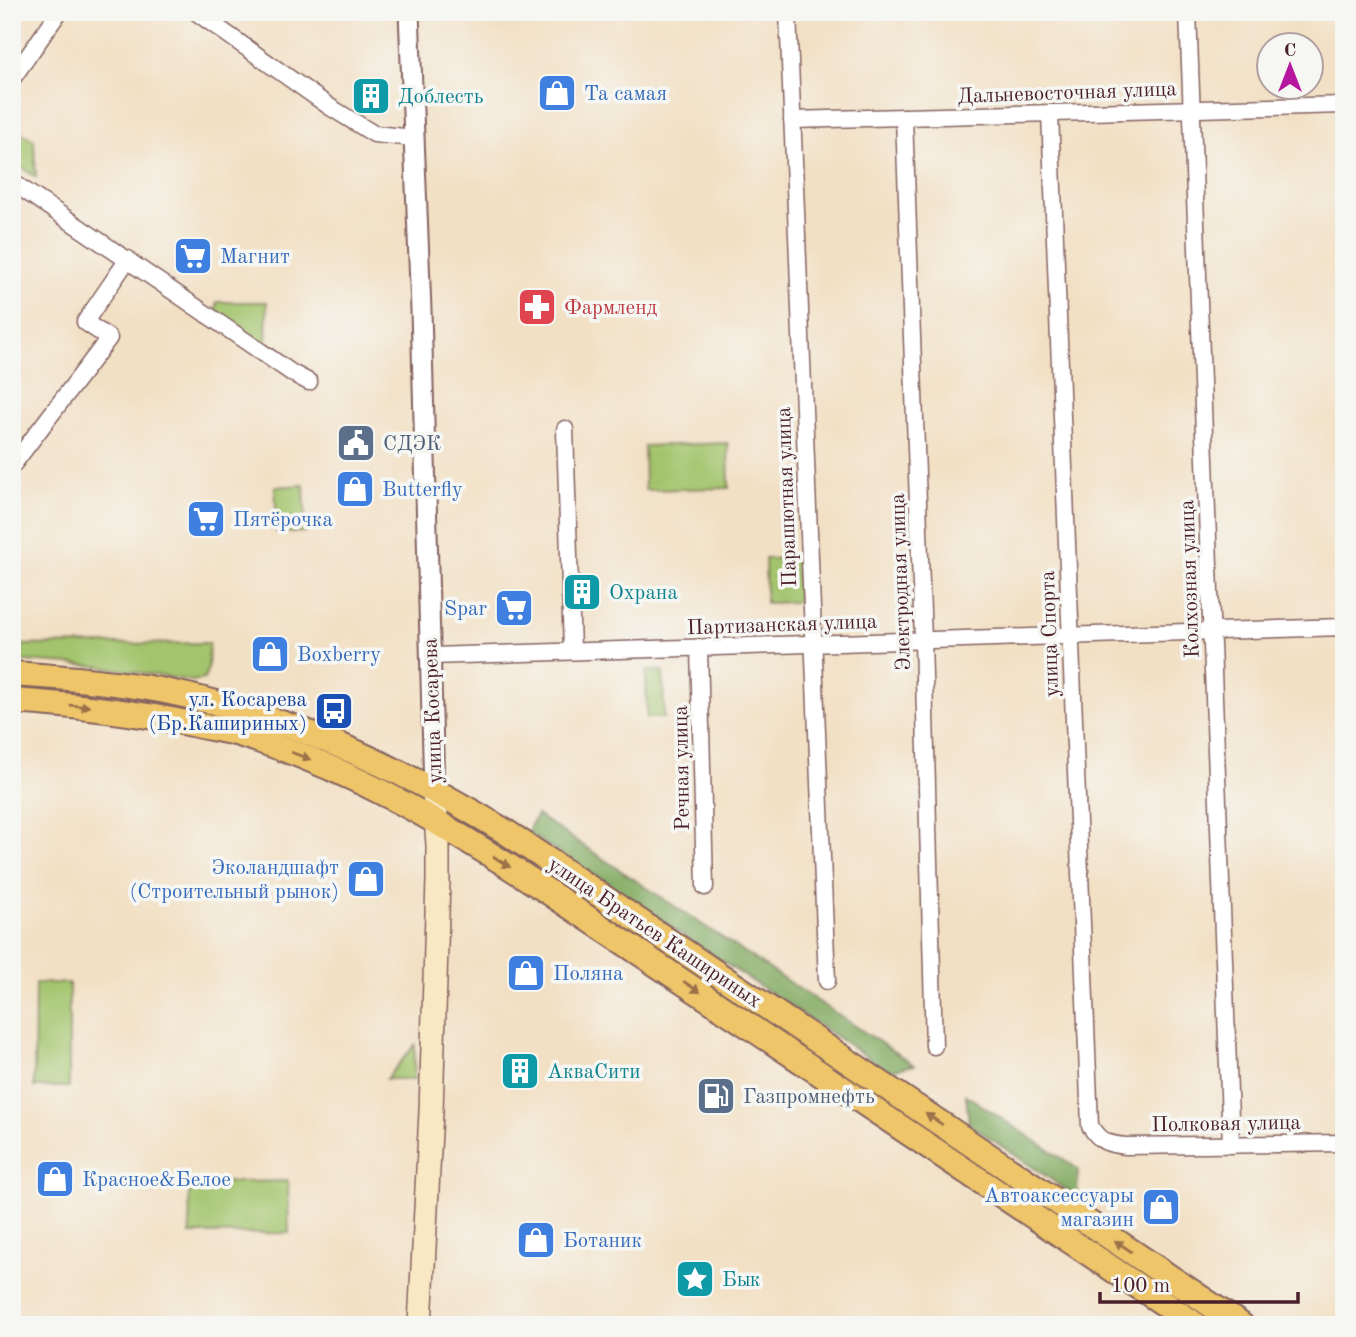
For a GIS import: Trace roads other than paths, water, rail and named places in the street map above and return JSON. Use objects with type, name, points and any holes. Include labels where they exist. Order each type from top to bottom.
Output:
[{"type":"main road","name":"улица Братьев Кашириных","points":[[12,674],[90,680],[158,690],[218,703],[337,743],[434,790],[506,832],[1241,1325]]},
{"type":"main road","name":"улица Братьев Кашириных","points":[[12,701],[89,706],[236,734],[289,751],[401,801],[582,914],[1196,1325]]},
{"type":"main road","name":"улица Косарева","points":[[420,1325],[438,880],[434,790]]},
{"type":"street","points":[[12,79],[59,12]]},
{"type":"street","points":[[196,12],[330,107],[374,134],[415,138]]},
{"type":"street","name":"улица Косарева","points":[[409,12],[434,790]]},
{"type":"street","name":"Парашютная улица","points":[[788,12],[827,981]]},
{"type":"street","name":"Колхозная улица","points":[[1188,12],[1231,1145]]},
{"type":"street","name":"Дальневосточная улица","points":[[792,120],[1344,105]]},
{"type":"street","name":"улица Спорта","points":[[1050,113],[1090,1126],[1097,1137],[1110,1144]]},
{"type":"street","name":"Электродная улица","points":[[904,117],[923,640],[934,1046]]},
{"type":"street","points":[[12,182],[309,382]]},
{"type":"street","points":[[12,466],[109,338],[85,322],[128,259]]},
{"type":"street","points":[[565,429],[572,651]]},
{"type":"street","name":"Партизанская улица","points":[[430,656],[1344,627]]},
{"type":"street","name":"Речная улица","points":[[699,648],[705,887]]},
{"type":"street","name":"Полковая улица","points":[[1110,1144],[1344,1143]]},
{"type":"place","name":"Та самая","points":[[557,93]]},
{"type":"place","name":"Доблесть","points":[[371,96]]},
{"type":"place","name":"Магнит","points":[[193,256]]},
{"type":"place","name":"Фармленд","points":[[537,307]]},
{"type":"place","name":"СДЭК","points":[[356,443]]},
{"type":"place","name":"Butterfly","points":[[355,489]]},
{"type":"place","name":"Пятёрочка","points":[[206,519]]},
{"type":"place","name":"Охрана","points":[[582,592]]},
{"type":"place","name":"Spar","points":[[514,608]]},
{"type":"place","name":"Boxberry","points":[[270,654]]},
{"type":"place","name":"ул. Косарева (Бр.Кашириных)","points":[[334,711]]},
{"type":"place","name":"Эколандшафт (Строительный рынок)","points":[[366,879]]},
{"type":"place","name":"Поляна","points":[[526,973]]},
{"type":"place","name":"АкваСити","points":[[520,1071]]},
{"type":"place","name":"Газпромнефть","points":[[716,1096]]},
{"type":"place","name":"Красное&Белое","points":[[55,1179]]},
{"type":"place","name":"Автоаксессуары магазин","points":[[1161,1207]]},
{"type":"place","name":"Ботаник","points":[[536,1240]]},
{"type":"place","name":"Бык","points":[[695,1279]]}]
